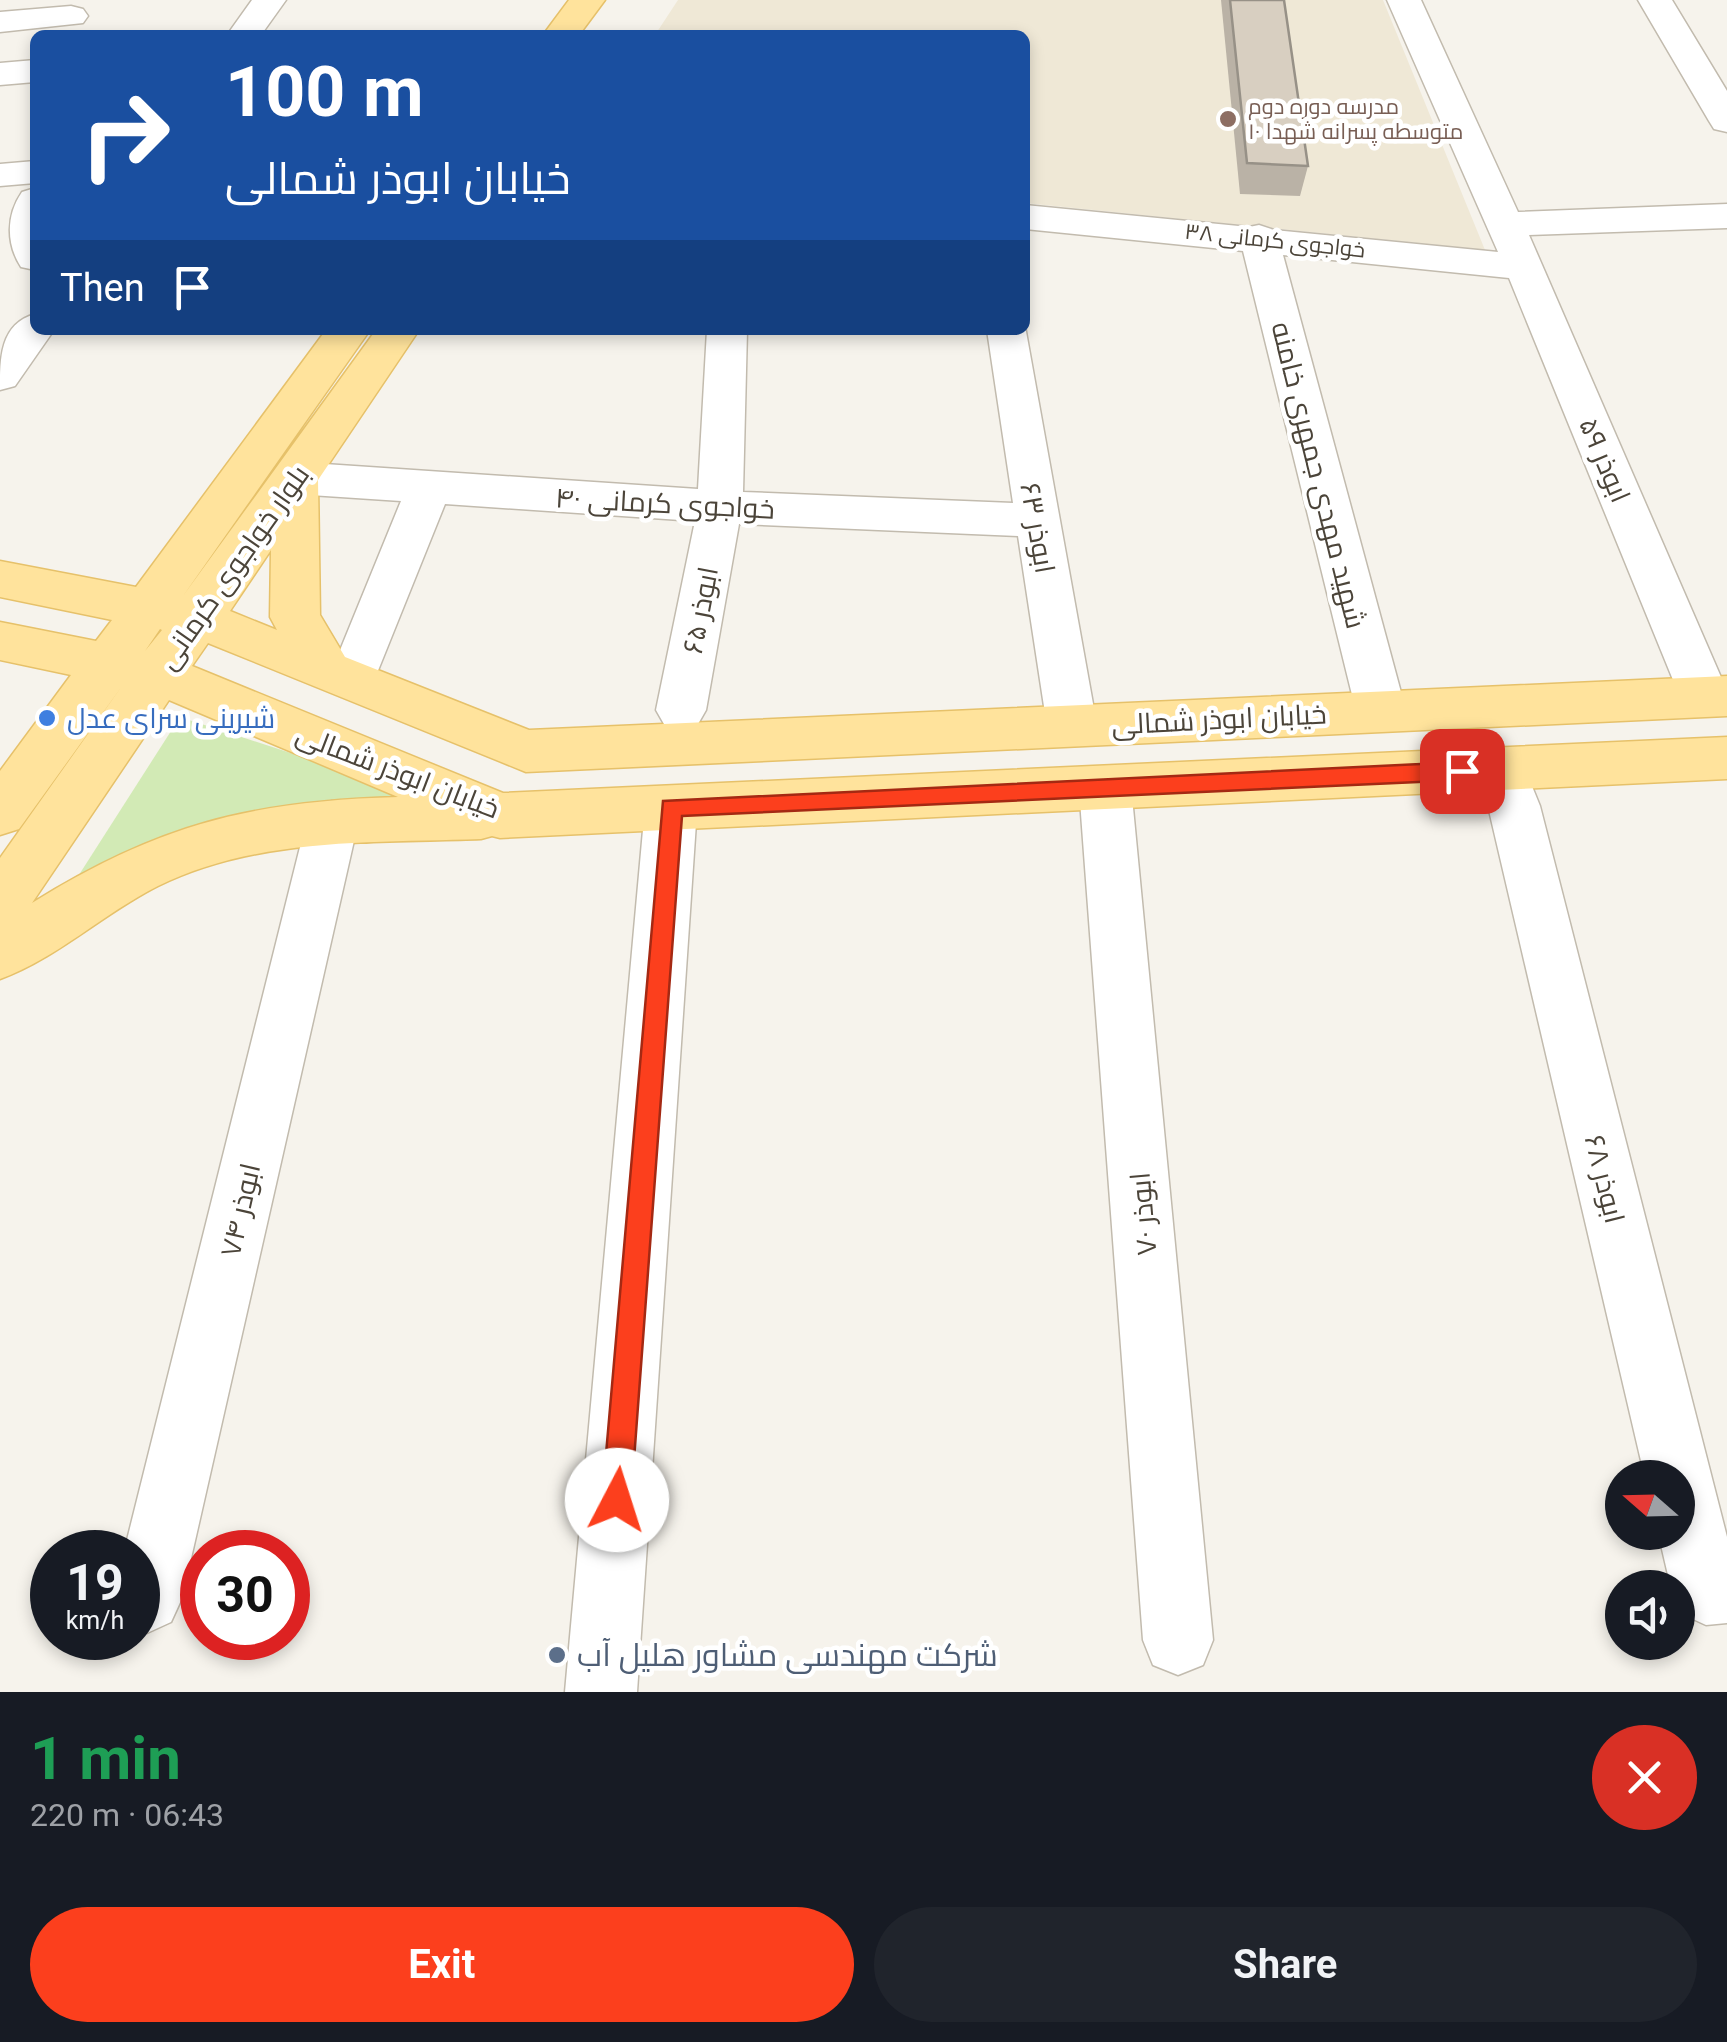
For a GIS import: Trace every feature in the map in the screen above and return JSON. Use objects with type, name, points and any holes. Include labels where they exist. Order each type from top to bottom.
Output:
[{"type":"main road","points":[[572,30],[603,16]]},
{"type":"main road","name":"بلوار خواجوی کرمانی","points":[[0,813],[344,335]]},
{"type":"main road","name":"بلوار خواجوی کرمانی","points":[[0,903],[395,335]]},
{"type":"main road","points":[[295,478],[295,617],[342,668]]},
{"type":"main road","name":"خیابان ابوذر شمالی","points":[[0,579],[198,618],[342,668],[526,751],[1716,696]]},
{"type":"main road","name":"خیابان ابوذر شمالی","points":[[0,640],[159,674],[500,816],[1727,758]]},
{"type":"main road","points":[[868,736],[868,799]]},
{"type":"main road","points":[[0,954],[81,901],[155,862],[222,838],[332,823],[500,816]]},
{"type":"street","points":[[248,30],[269,0]]},
{"type":"street","name":"ابوذر ۵۹","points":[[1404,0],[1716,696]]},
{"type":"street","points":[[1655,0],[1727,121]]},
{"type":"street","points":[[0,22],[71,17]]},
{"type":"street","points":[[0,74],[30,71]]},
{"type":"street","points":[[0,176],[30,173]]},
{"type":"street","points":[[1504,224],[1727,216]]},
{"type":"street","name":"خواجوی کرمانی ۳۸","points":[[1030,217],[1524,266]]},
{"type":"street","points":[[30,225],[30,251]]},
{"type":"street","name":"شهید مهدی جمهری خامنه","points":[[1259,238],[1380,711]]},
{"type":"street","points":[[0,376],[30,335]]},
{"type":"street","name":"ابوذر ۶۵","points":[[681,710],[720,507],[727,335]]},
{"type":"street","name":"ابوذر ۶۳","points":[[1007,335],[1072,726]]},
{"type":"street","name":"خواجوی کرمانی ۴۰","points":[[295,478],[720,507],[1036,520]]},
{"type":"street","points":[[342,668],[429,488]]},
{"type":"street","name":"ابوذر ۶۸","points":[[1501,769],[1716,1589]]},
{"type":"street","name":"ابوذر ۷۰","points":[[1105,788],[1178,1640]]},
{"type":"street","points":[[601,1692],[671,808]]},
{"type":"street","name":"ابوذر ۷۴","points":[[160,1544],[332,823]]},
{"type":"shaded area","name":"مدرسه دوره دوم متوسطه پسرانه شهدا ۱۰","points":[[678,0],[1383,0],[1485,250],[1030,204],[1030,30],[658,30]]},
{"type":"green space","points":[[180,717],[438,801],[68,892]]},
{"type":"building","points":[[1230,0],[1284,0],[1308,166],[1247,163]]},
{"type":"place","name":"مدرسه دوره دوم متوسطه پسرانه شهدا ۱۰","points":[[1228,119]]},
{"type":"place","name":"شیرینی سرای عدل","points":[[47,718]]},
{"type":"place","name":"شرکت مهندسی مشاور هلیل آب","points":[[557,1655]]},
{"type":"route","points":[[617,1500],[671,808],[1462,771]]}]
